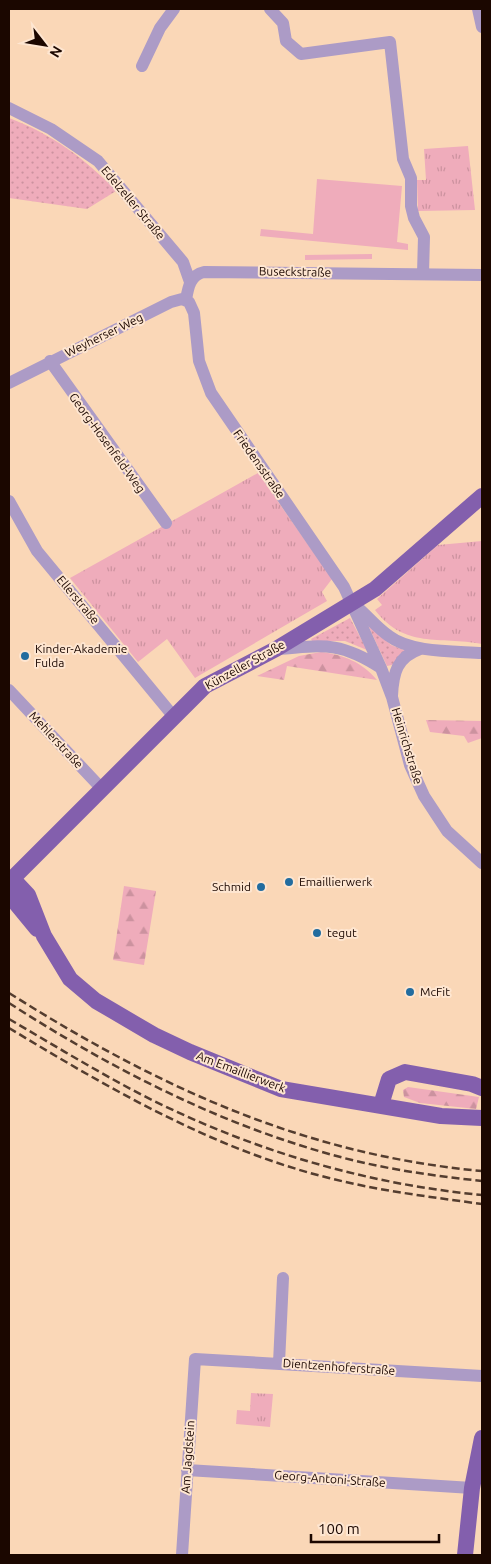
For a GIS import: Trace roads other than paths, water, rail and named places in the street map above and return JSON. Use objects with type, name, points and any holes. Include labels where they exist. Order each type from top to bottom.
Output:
[{"type":"main road","name":"Künzeller Straße","points":[[10,880],[205,686],[276,649],[353,604],[401,568],[482,496]]},
{"type":"main road","name":"Am Emaillierwerk","points":[[10,880],[28,896],[44,936],[66,973],[85,993],[107,1009],[154,1035],[190,1052],[281,1089],[441,1116],[482,1118]]},
{"type":"main road","name":"Am Emaillierwerk","points":[[9,895],[25,917],[44,936]]},
{"type":"main road","points":[[9,913],[25,917]]},
{"type":"main road","points":[[381,1105],[389,1079],[400,1073],[479,1085]]},
{"type":"main road","points":[[465,1555],[472,1488],[482,1438]]},
{"type":"street","points":[[142,66],[160,28],[174,9]]},
{"type":"street","points":[[270,9],[283,23],[286,41],[301,54],[390,42],[403,159],[411,178],[411,206],[414,218],[424,237],[423,274]]},
{"type":"street","points":[[478,9],[482,27]]},
{"type":"street","name":"Edelzeller Straße","points":[[9,108],[50,128],[78,146],[102,165],[183,262],[190,282]]},
{"type":"street","name":"Buseckstraße","points":[[190,282],[200,272],[218,270],[482,275]]},
{"type":"street","points":[[186,300],[190,282]]},
{"type":"street","name":"Friedensstraße","points":[[186,300],[192,305],[199,361],[211,393],[344,587],[353,604]]},
{"type":"street","name":"Weyherser Weg","points":[[9,383],[170,302],[186,300]]},
{"type":"street","name":"Georg-Hosenfeld-Weg","points":[[50,361],[166,523]]},
{"type":"street","name":"Ellerstraße","points":[[9,501],[37,551],[174,717]]},
{"type":"street","points":[[353,604],[368,615],[394,640],[420,649],[482,653]]},
{"type":"street","name":"Heinrichstraße","points":[[353,604],[392,697],[410,765],[432,811],[447,831],[482,862]]},
{"type":"street","points":[[276,649],[317,645],[338,647],[356,653],[381,668]]},
{"type":"street","points":[[392,697],[397,665],[406,656],[420,649]]},
{"type":"street","name":"Mehlerstraße","points":[[9,690],[102,789]]},
{"type":"street","points":[[279,1363],[283,1278]]},
{"type":"street","name":"Dientzenhoferstraße","points":[[195,1359],[482,1376]]},
{"type":"street","name":"Am Jagdstein","points":[[182,1555],[195,1359]]},
{"type":"street","name":"Georg-Antoni-Straße","points":[[187,1470],[472,1488]]},
{"type":"railway","points":[[9,993],[121,1058],[177,1086],[235,1111],[294,1132],[354,1150],[417,1163],[482,1171]]},
{"type":"railway","points":[[9,1003],[48,1028],[129,1073],[213,1113],[256,1130],[344,1158],[378,1166],[482,1181]]},
{"type":"railway","points":[[9,1019],[154,1101],[233,1136],[314,1163],[355,1174],[439,1190],[482,1195]]},
{"type":"railway","points":[[9,1028],[124,1095],[203,1134],[244,1151],[286,1166],[348,1183],[482,1204]]},
{"type":"place","name":"Kinder-Akademie Fulda","points":[[25,656]]},
{"type":"place","name":"Emaillierwerk","points":[[289,882]]},
{"type":"place","name":"Schmid","points":[[261,887]]},
{"type":"place","name":"tegut","points":[[317,933]]},
{"type":"place","name":"McFit","points":[[410,992]]}]
